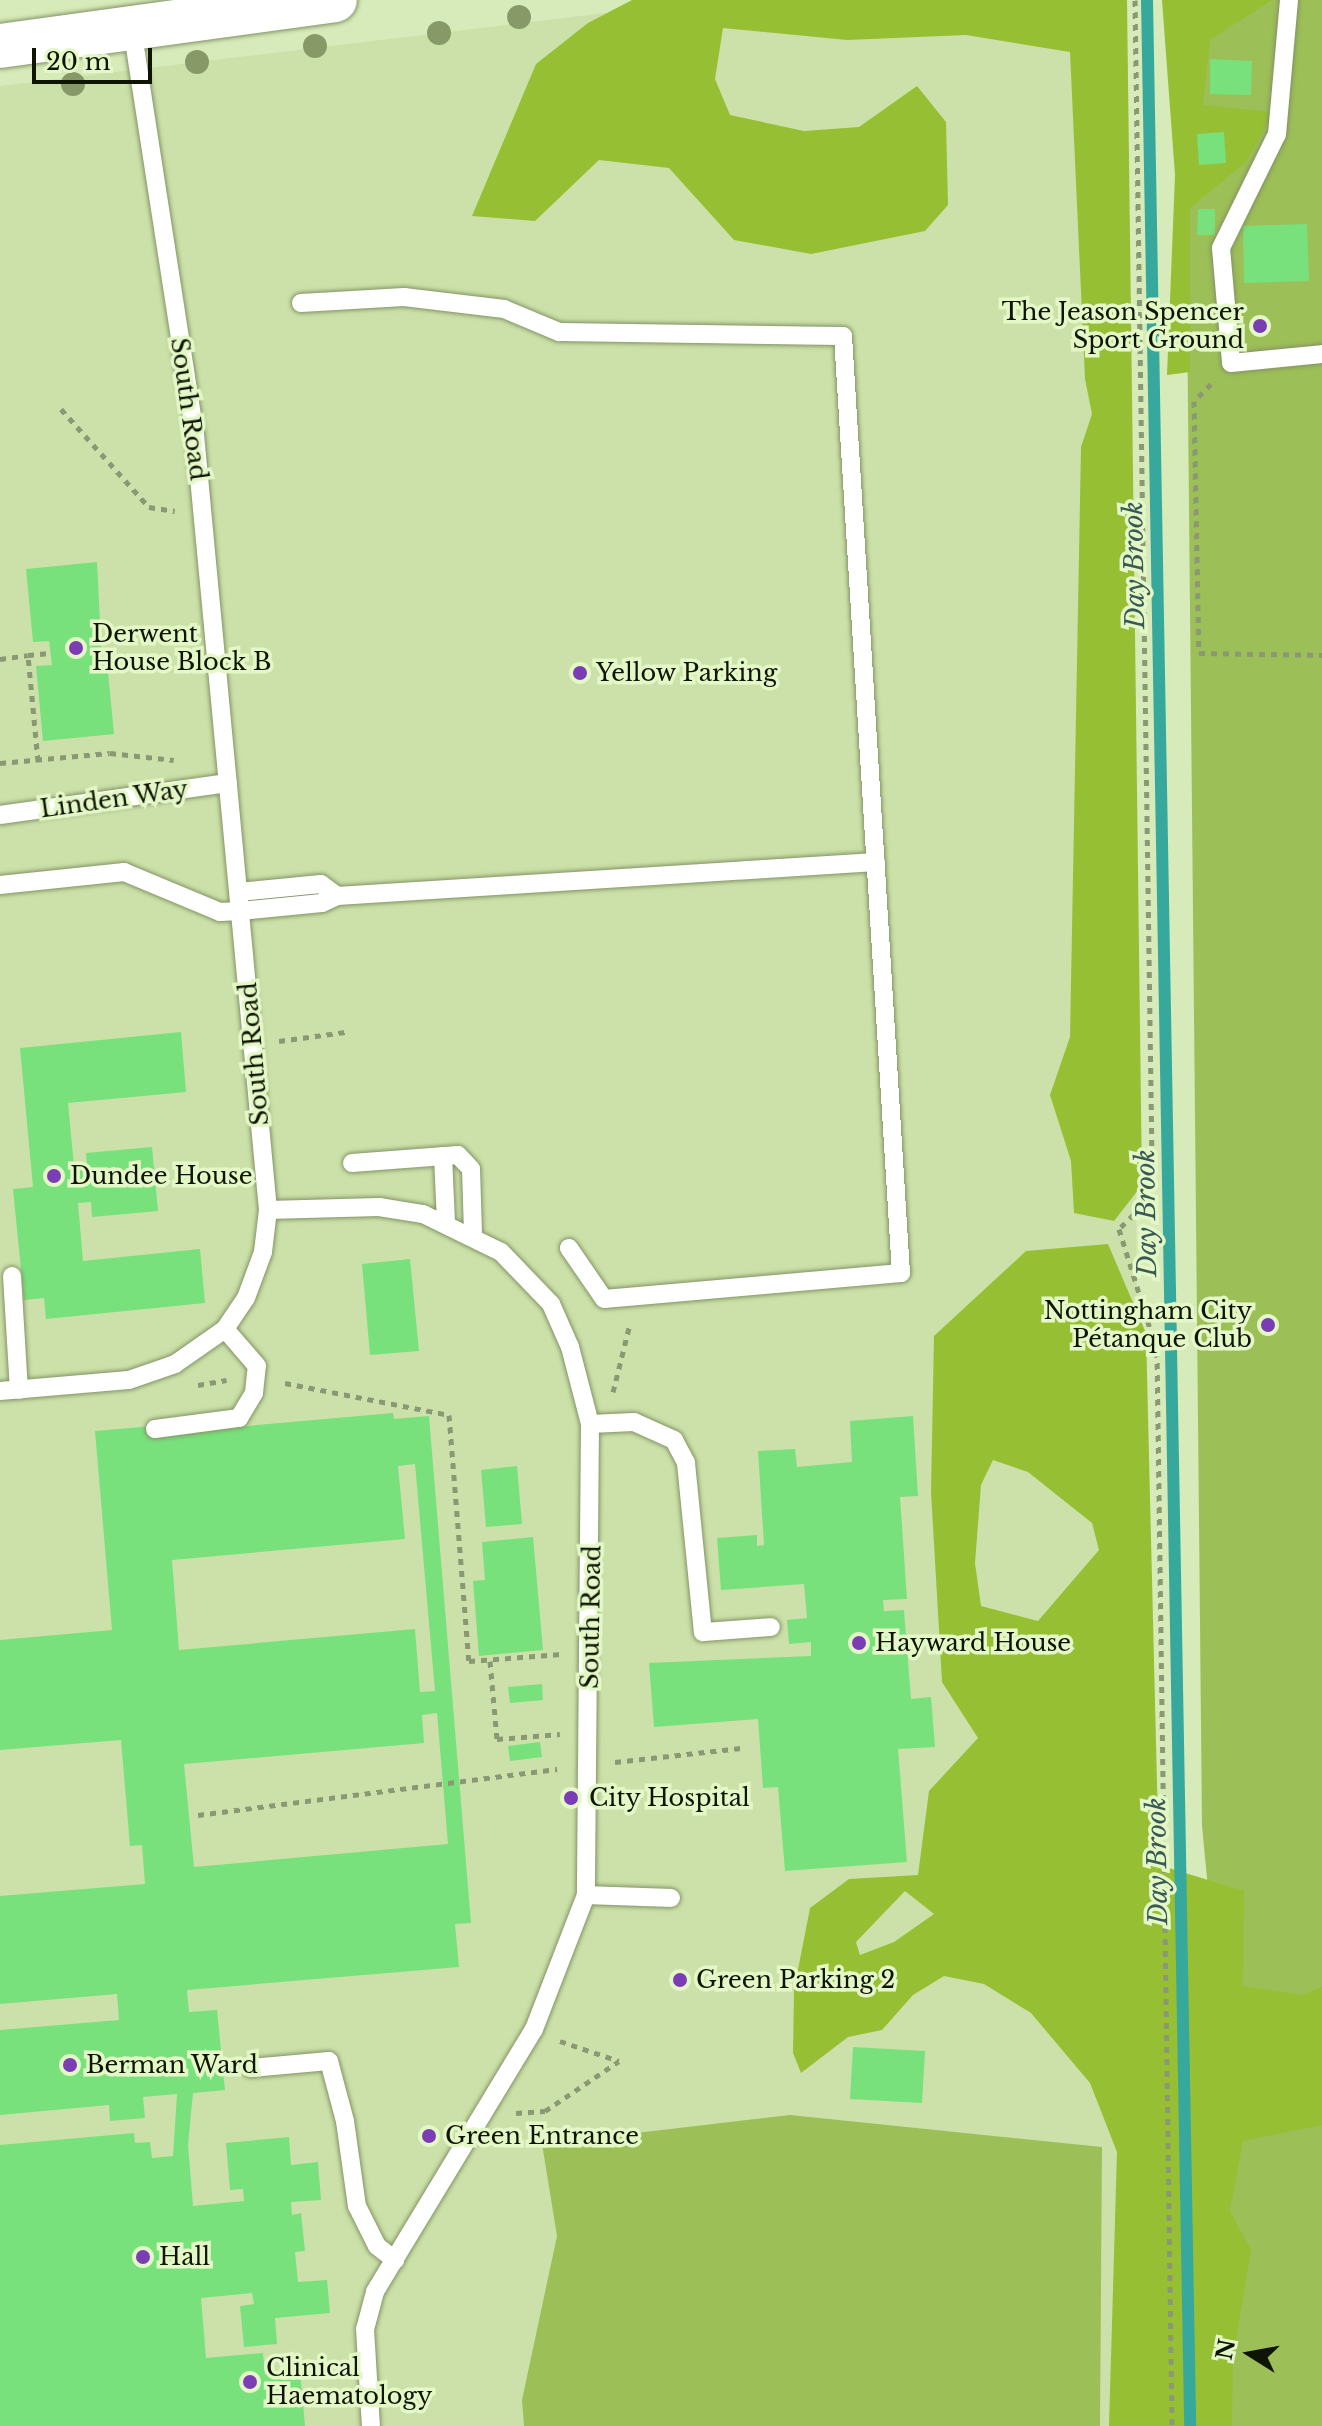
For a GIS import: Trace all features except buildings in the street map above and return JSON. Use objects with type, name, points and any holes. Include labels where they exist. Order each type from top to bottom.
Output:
[{"type":"street","points":[[0,46],[335,0]]},
{"type":"lane","points":[[1289,0],[1277,134],[1221,248],[1231,363],[1322,354]]},
{"type":"lane","name":"South Road","points":[[132,28],[203,516],[268,1210],[379,1207],[446,1221],[473,1234],[531,1278],[551,1304],[570,1347],[589,1418],[591,1651],[586,1895],[534,2029],[375,2292],[365,2329],[371,2426]]},
{"type":"lane","points":[[301,303],[404,297],[504,309],[559,332],[843,336],[901,1273],[604,1299],[569,1248]]},
{"type":"lane","name":"Linden Way","points":[[0,815],[228,783]]},
{"type":"lane","points":[[0,885],[124,872],[220,912],[322,903],[337,896],[876,862]]},
{"type":"lane","points":[[239,892],[321,884],[337,896]]},
{"type":"lane","points":[[352,1163],[458,1155],[471,1169],[473,1234]]},
{"type":"lane","points":[[443,1156],[446,1221]]},
{"type":"lane","points":[[0,1391],[129,1380],[175,1364],[225,1329],[246,1298],[263,1252],[268,1210]]},
{"type":"lane","points":[[12,1276],[19,1390]]},
{"type":"lane","points":[[155,1429],[239,1418],[258,1378],[245,1346],[225,1329]]},
{"type":"lane","points":[[589,1418],[634,1422],[674,1440],[686,1463],[703,1632],[771,1627]]},
{"type":"lane","points":[[586,1895],[671,1898]]},
{"type":"lane","points":[[251,2068],[329,2061],[345,2121],[357,2206],[377,2246],[395,2260]]},
{"type":"path","points":[[1135,0],[1152,1165],[1142,1206],[1119,1229],[1157,1351],[1172,2426]]},
{"type":"path","points":[[1231,363],[1194,401],[1199,653],[1322,655]]},
{"type":"path","points":[[61,409],[149,507],[203,516]]},
{"type":"path","points":[[0,659],[50,653]]},
{"type":"path","points":[[28,655],[38,761]]},
{"type":"path","points":[[0,763],[110,753]]},
{"type":"path","points":[[253,1045],[345,1032]]},
{"type":"path","points":[[589,1418],[612,1396],[637,1296]]},
{"type":"path","points":[[188,1387],[258,1378],[449,1415],[469,1661],[591,1651]]},
{"type":"path","points":[[490,1661],[497,1739],[589,1731]]},
{"type":"path","points":[[198,1815],[741,1748]]},
{"type":"path","points":[[525,2112],[545,2111],[619,2061],[571,2046]]},
{"type":"shaded area","name":"City Hospital","points":[[712,0],[1120,0],[1152,2426],[0,2426],[0,86]]},
{"type":"green space","points":[[632,0],[1127,0],[1142,1185],[1114,1221],[1074,1213],[1071,1161],[1050,1095],[1070,1037],[1081,447],[1092,414],[1085,379],[1070,52],[966,35],[847,40],[723,28],[715,79],[730,115],[804,131],[859,127],[917,86],[946,122],[948,205],[925,231],[811,254],[734,240],[669,168],[599,160],[535,221],[472,216],[536,64],[588,23]]},
{"type":"green space","points":[[1162,0],[1272,0],[1210,40],[1203,105],[1273,112],[1247,161],[1190,208],[1190,372],[1167,375],[1175,175]]},
{"type":"green space","points":[[1184,0],[1322,0],[1322,2426],[1202,2426],[1211,1920],[1202,1826]]},
{"type":"green space","points":[[1108,1244],[1146,1333],[1159,1865],[1244,1891],[1243,1986],[1302,1995],[1322,1987],[1322,2125],[1243,2141],[1230,2211],[1251,2250],[1233,2359],[1232,2426],[1109,2426],[1117,2152],[1090,2083],[1031,2013],[984,1984],[944,1976],[913,1995],[882,2030],[848,2037],[801,2073],[793,2053],[794,1990],[810,1908],[849,1879],[918,1875],[929,1791],[978,1738],[942,1682],[931,1492],[934,1336],[1026,1251]],"holes":[[[993,1460],[1028,1472],[1092,1523],[1099,1550],[1038,1621],[981,1606],[975,1563],[981,1485]],[[905,1891],[934,1914],[894,1942],[860,1955],[856,1942]]]},
{"type":"green space","points":[[790,2115],[1102,2147],[1100,2426],[524,2426],[522,2400],[557,2236],[542,2144]]},
{"type":"waterway","name":"Day Brook","points":[[1147,0],[1190,2426]]},
{"type":"place","name":"The Jeason Spencer Sport Ground","points":[[1260,326]]},
{"type":"place","name":"Derwent House Block B","points":[[76,648]]},
{"type":"place","name":"Yellow Parking","points":[[580,673]]},
{"type":"place","name":"Dundee House","points":[[54,1176]]},
{"type":"place","name":"Nottingham City Pétanque Club","points":[[1268,1325]]},
{"type":"place","name":"Hayward House","points":[[859,1643]]},
{"type":"place","name":"City Hospital","points":[[571,1798]]},
{"type":"place","name":"Green Parking 2","points":[[680,1980]]},
{"type":"place","name":"Berman Ward","points":[[70,2065]]},
{"type":"place","name":"Green Entrance","points":[[429,2136]]},
{"type":"place","name":"Hall","points":[[143,2257]]},
{"type":"place","name":"Clinical Haematology","points":[[250,2382]]}]
